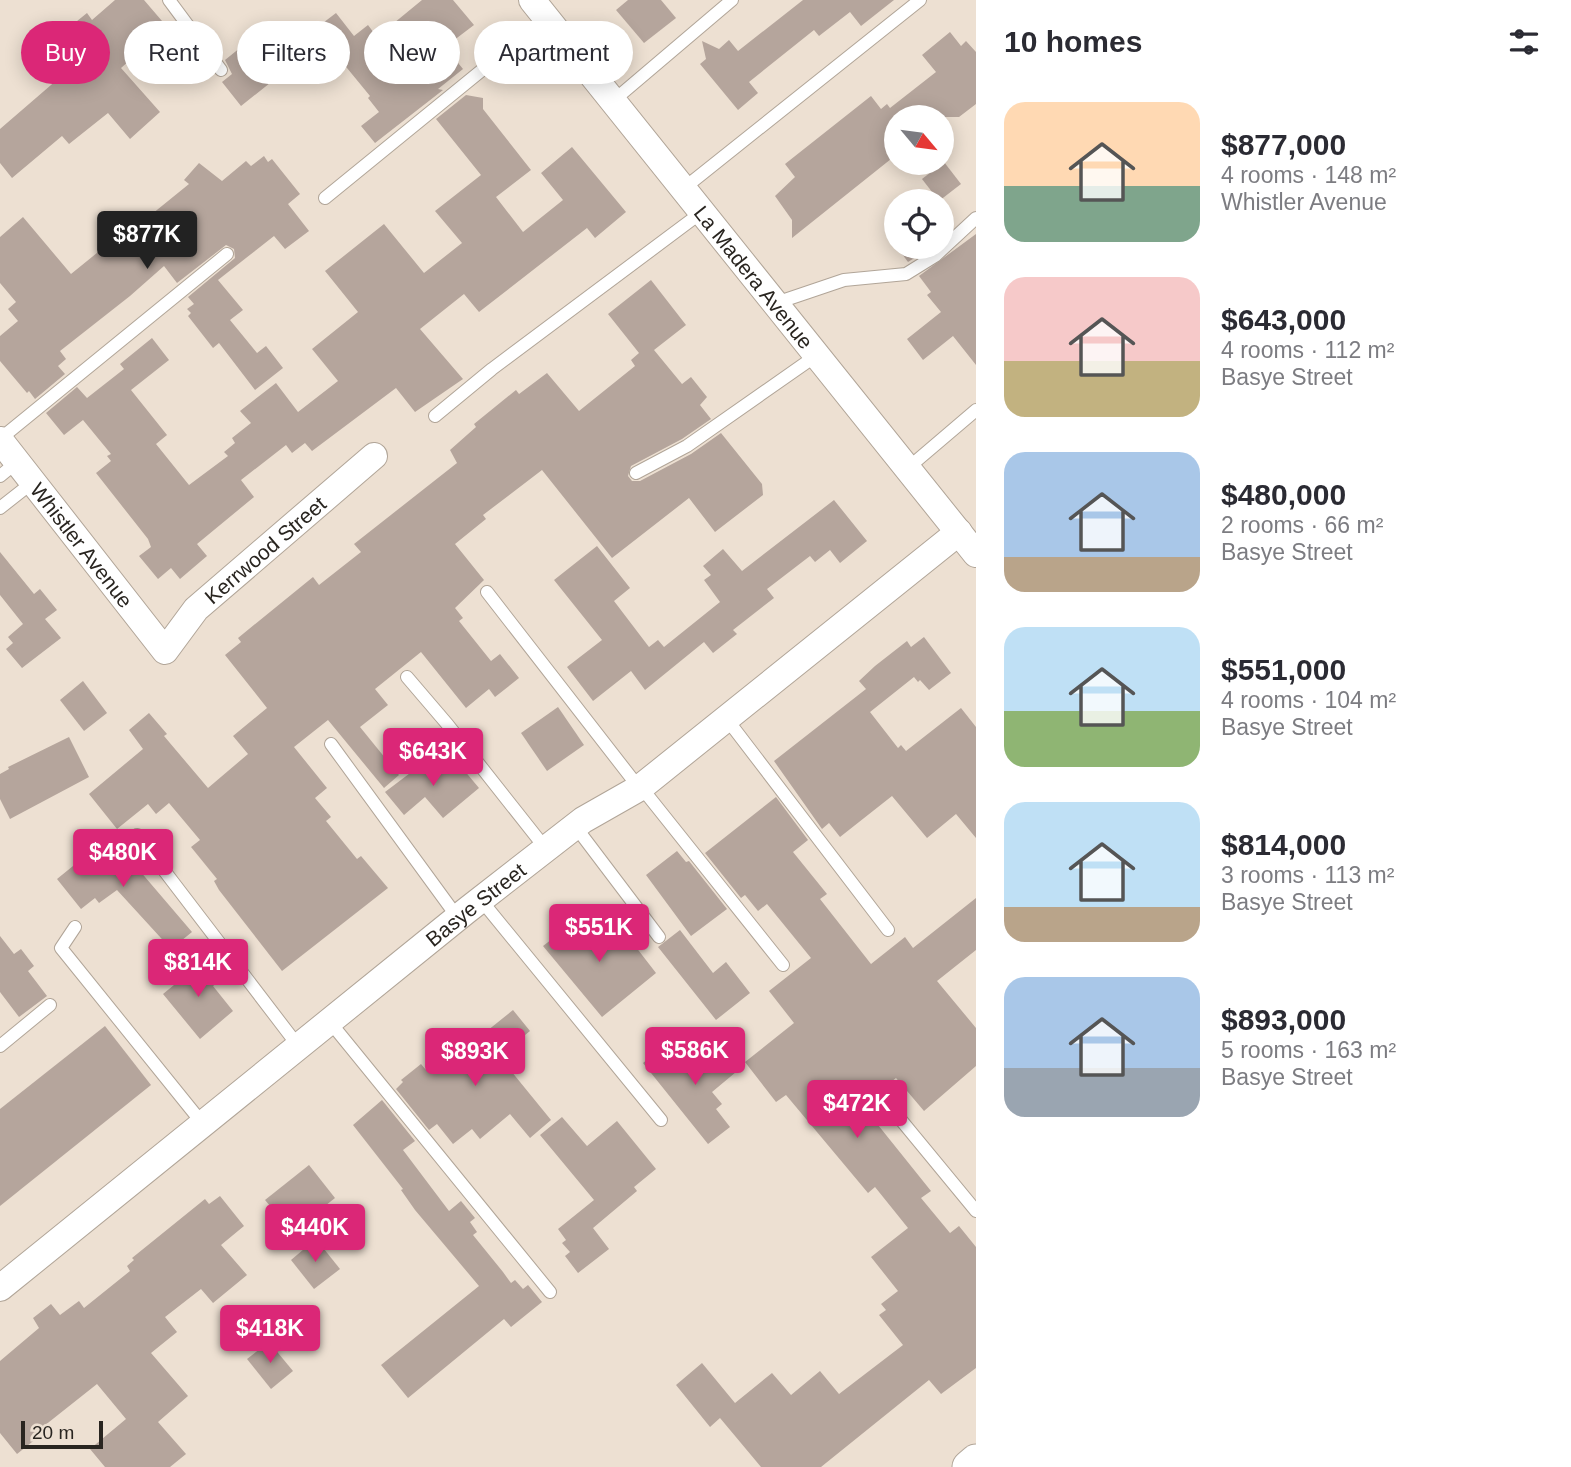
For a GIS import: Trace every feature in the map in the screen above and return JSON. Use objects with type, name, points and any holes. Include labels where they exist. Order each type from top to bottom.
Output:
[{"type":"street","name":"La Madera Avenue","points":[[539,9],[976,554]]},
{"type":"street","name":"Whistler Avenue","points":[[0,439],[17,473],[165,651]]},
{"type":"street","name":"Kerrwood Street","points":[[165,651],[196,609],[374,456]]},
{"type":"street","name":"Basye Street","points":[[0,1288],[458,918],[575,826],[640,788],[960,532]]},
{"type":"street","points":[[969,1467],[976,1461]]},
{"type":"lane","points":[[169,0],[185,21]]},
{"type":"lane","points":[[612,101],[732,0]]},
{"type":"lane","points":[[683,189],[920,0]]},
{"type":"lane","points":[[325,198],[539,9]]},
{"type":"lane","points":[[435,416],[492,369],[702,212]]},
{"type":"lane","points":[[776,303],[844,280],[906,274],[935,256],[976,218]]},
{"type":"lane","points":[[0,439],[227,254]]},
{"type":"lane","points":[[636,473],[687,446],[817,355]]},
{"type":"lane","points":[[908,468],[976,410]]},
{"type":"lane","points":[[0,508],[17,473]]},
{"type":"lane","points":[[487,592],[783,965]]},
{"type":"lane","points":[[407,677],[448,724],[546,849]]},
{"type":"lane","points":[[726,718],[888,930]]},
{"type":"lane","points":[[331,744],[458,918]]},
{"type":"lane","points":[[575,826],[659,937]]},
{"type":"lane","points":[[137,835],[299,1047]]},
{"type":"lane","points":[[481,900],[661,1120]]},
{"type":"lane","points":[[75,927],[61,948],[203,1124]]},
{"type":"lane","points":[[0,1046],[50,1005]]},
{"type":"lane","points":[[330,1022],[550,1292]]},
{"type":"lane","points":[[887,1103],[976,1210]]},
{"type":"building","points":[[115,0],[144,0],[162,21],[124,21],[124,65],[121,68],[124,71],[124,84],[135,84],[160,112],[130,139],[108,113],[69,144],[62,136],[12,178],[0,163],[0,129],[52,84],[110,84],[110,21],[77,21],[87,13],[92,20]]},
{"type":"building","points":[[422,0],[453,0],[474,25],[460,36],[460,21],[396,21]]},
{"type":"building","points":[[628,0],[661,0],[676,18],[644,43],[633,30],[633,21],[625,21],[616,10]]},
{"type":"building","points":[[803,0],[894,0],[861,26],[850,12],[819,36],[814,30],[749,82],[758,93],[738,110],[700,64],[706,59],[702,41],[719,49],[729,40],[738,51]]},
{"type":"building","points":[[336,13],[342,21],[326,21]]},
{"type":"building","points":[[364,28],[364,84],[444,84],[438,89],[443,90],[375,143],[361,126],[379,112],[350,72],[350,31],[354,36]]},
{"type":"building","points":[[950,32],[961,46],[966,41],[976,52],[976,104],[959,117],[954,117],[954,105],[894,105],[936,72],[922,55]]},
{"type":"building","points":[[237,50],[237,84],[269,84],[241,106],[223,83],[232,74],[225,60]]},
{"type":"building","points":[[466,95],[483,98],[483,109],[531,170],[496,197],[523,232],[563,200],[541,173],[572,147],[626,212],[595,238],[587,228],[479,312],[464,294],[420,329],[463,379],[415,412],[396,388],[312,451],[305,443],[292,453],[286,445],[241,480],[254,497],[197,544],[207,556],[180,579],[171,568],[158,579],[139,556],[151,547],[148,539],[96,473],[111,461],[107,456],[111,454],[83,420],[64,435],[46,413],[77,387],[87,398],[124,369],[120,364],[152,338],[169,360],[131,390],[167,435],[156,444],[189,485],[228,456],[224,452],[235,443],[232,438],[251,423],[240,411],[276,383],[298,412],[338,381],[312,349],[358,312],[325,271],[384,224],[424,273],[462,243],[435,211],[481,175],[436,119]]},
{"type":"building","points":[[871,96],[881,109],[884,106],[884,165],[792,238],[792,220],[775,196],[795,177],[785,164]]},
{"type":"building","points":[[264,156],[268,162],[272,159],[300,194],[288,204],[309,231],[285,249],[274,236],[218,280],[243,310],[230,320],[257,353],[266,346],[283,368],[255,390],[219,343],[213,348],[188,316],[191,313],[187,309],[194,304],[188,297],[235,258],[234,249],[226,245],[177,283],[164,266],[60,351],[66,359],[58,366],[65,374],[35,399],[29,391],[27,393],[0,361],[0,336],[18,321],[8,309],[16,302],[0,283],[0,237],[23,217],[71,274],[108,244],[101,235],[122,219],[131,231],[189,184],[184,180],[199,163],[222,181],[246,161],[251,166]]},
{"type":"building","points":[[927,175],[954,175],[961,184],[954,189],[930,189],[922,179]]},
{"type":"building","points":[[976,234],[976,365],[953,336],[923,360],[907,339],[941,312],[927,295],[931,292],[919,276],[942,259],[954,259],[954,250]]},
{"type":"building","points":[[651,280],[686,325],[654,350],[682,384],[691,377],[707,397],[700,405],[711,419],[682,439],[631,466],[628,476],[632,481],[640,481],[691,454],[721,433],[762,484],[763,495],[715,532],[689,498],[612,558],[542,470],[483,515],[486,519],[455,544],[484,580],[455,608],[463,618],[459,621],[491,661],[500,654],[519,678],[495,697],[489,689],[466,708],[421,652],[375,689],[388,705],[360,727],[399,775],[384,788],[328,720],[294,747],[327,788],[315,798],[331,817],[326,821],[357,859],[361,856],[388,888],[282,971],[219,890],[214,881],[217,879],[191,847],[200,840],[169,803],[156,814],[148,804],[117,829],[89,794],[143,749],[129,730],[149,713],[167,734],[164,736],[208,788],[248,754],[233,736],[267,708],[225,655],[241,642],[238,638],[313,577],[319,585],[361,552],[354,544],[457,463],[450,450],[476,427],[474,424],[516,390],[519,394],[547,373],[579,411],[635,366],[631,360],[639,353],[608,314]]},
{"type":"building","points":[[834,500],[867,541],[840,563],[830,550],[815,562],[810,556],[767,589],[774,598],[733,630],[737,634],[713,653],[704,642],[645,690],[631,671],[593,701],[567,667],[602,640],[554,580],[597,546],[630,588],[614,601],[649,647],[658,640],[664,647],[720,602],[704,580],[711,575],[703,566],[723,549],[742,571]]},
{"type":"building","points":[[0,552],[34,594],[40,589],[57,610],[45,619],[61,638],[22,668],[6,649],[13,643],[8,637],[23,624],[0,595]]},
{"type":"building","points":[[924,637],[951,673],[929,690],[914,677],[870,712],[898,748],[901,745],[906,751],[961,708],[976,727],[976,838],[956,814],[927,838],[892,796],[840,837],[829,823],[822,829],[774,761],[866,689],[859,681],[875,666],[907,641],[911,647]]},
{"type":"building","points":[[83,681],[107,713],[84,731],[60,700]]},
{"type":"building","points":[[558,707],[584,745],[547,771],[521,733]]},
{"type":"building","points":[[69,737],[89,777],[10,819],[0,799],[0,774],[9,769],[8,767]]},
{"type":"building","points":[[434,755],[447,772],[458,763],[479,788],[443,818],[425,797],[404,815],[385,792]]},
{"type":"building","points":[[776,797],[808,840],[793,852],[827,894],[820,899],[871,964],[905,937],[913,948],[976,898],[976,950],[937,981],[976,1028],[976,1066],[924,1111],[896,1078],[862,1105],[931,1191],[921,1198],[950,1233],[959,1226],[976,1247],[976,1368],[941,1394],[929,1380],[821,1467],[761,1467],[720,1418],[710,1427],[676,1385],[702,1363],[735,1403],[772,1373],[791,1395],[820,1371],[839,1394],[903,1345],[879,1315],[886,1310],[881,1304],[898,1291],[871,1257],[908,1228],[875,1187],[868,1193],[786,1095],[776,1102],[745,1062],[794,1023],[769,991],[811,958],[767,904],[758,911],[745,895],[741,898],[705,853]]},
{"type":"building","points":[[110,836],[192,932],[171,949],[117,890],[99,903],[95,898],[81,909],[57,879]]},
{"type":"building","points":[[677,851],[686,862],[689,861],[727,909],[691,936],[646,875]]},
{"type":"building","points":[[586,913],[611,944],[625,933],[656,973],[602,1017],[543,946]]},
{"type":"building","points":[[680,930],[713,973],[726,962],[750,993],[716,1020],[658,947]]},
{"type":"building","points":[[0,936],[14,954],[21,949],[34,966],[28,971],[47,996],[19,1017],[0,992]]},
{"type":"building","points":[[197,959],[217,983],[213,986],[233,1011],[200,1039],[163,994],[174,985],[171,981]]},
{"type":"building","points":[[513,1010],[530,1031],[508,1049],[512,1054],[503,1061],[551,1120],[530,1138],[510,1114],[480,1139],[472,1129],[453,1144],[437,1124],[429,1130],[396,1089],[403,1082],[401,1080],[421,1064],[426,1070],[441,1058],[446,1064]]},
{"type":"building","points":[[105,1026],[151,1085],[0,1206],[0,1109]]},
{"type":"building","points":[[665,1045],[680,1063],[685,1059],[695,1070],[724,1046],[742,1067],[712,1092],[722,1104],[716,1109],[730,1127],[708,1144],[643,1063]]},
{"type":"building","points":[[382,1100],[415,1141],[403,1150],[449,1211],[461,1201],[475,1218],[470,1222],[477,1232],[473,1235],[511,1283],[515,1280],[523,1289],[528,1285],[542,1302],[511,1327],[504,1319],[408,1398],[381,1365],[479,1286],[415,1210],[401,1190],[403,1189],[353,1125]]},
{"type":"building","points":[[562,1117],[587,1146],[617,1121],[656,1169],[634,1187],[637,1191],[593,1228],[609,1249],[578,1273],[565,1256],[570,1252],[562,1243],[566,1240],[558,1229],[594,1200],[540,1135]]},
{"type":"building","points":[[309,1165],[335,1198],[292,1232],[265,1200]]},
{"type":"building","points":[[220,1196],[244,1226],[221,1245],[247,1275],[213,1303],[201,1289],[165,1317],[177,1332],[151,1353],[188,1396],[158,1422],[186,1454],[170,1467],[105,1467],[90,1449],[126,1419],[97,1384],[44,1426],[47,1430],[17,1454],[0,1433],[0,1361],[39,1328],[33,1318],[51,1304],[60,1315],[79,1301],[84,1308],[130,1271],[127,1266],[134,1260],[132,1258],[205,1199],[209,1204]]},
{"type":"building","points":[[316,1239],[340,1269],[314,1289],[291,1260]]},
{"type":"building","points":[[269,1342],[293,1371],[271,1389],[247,1359]]}]
